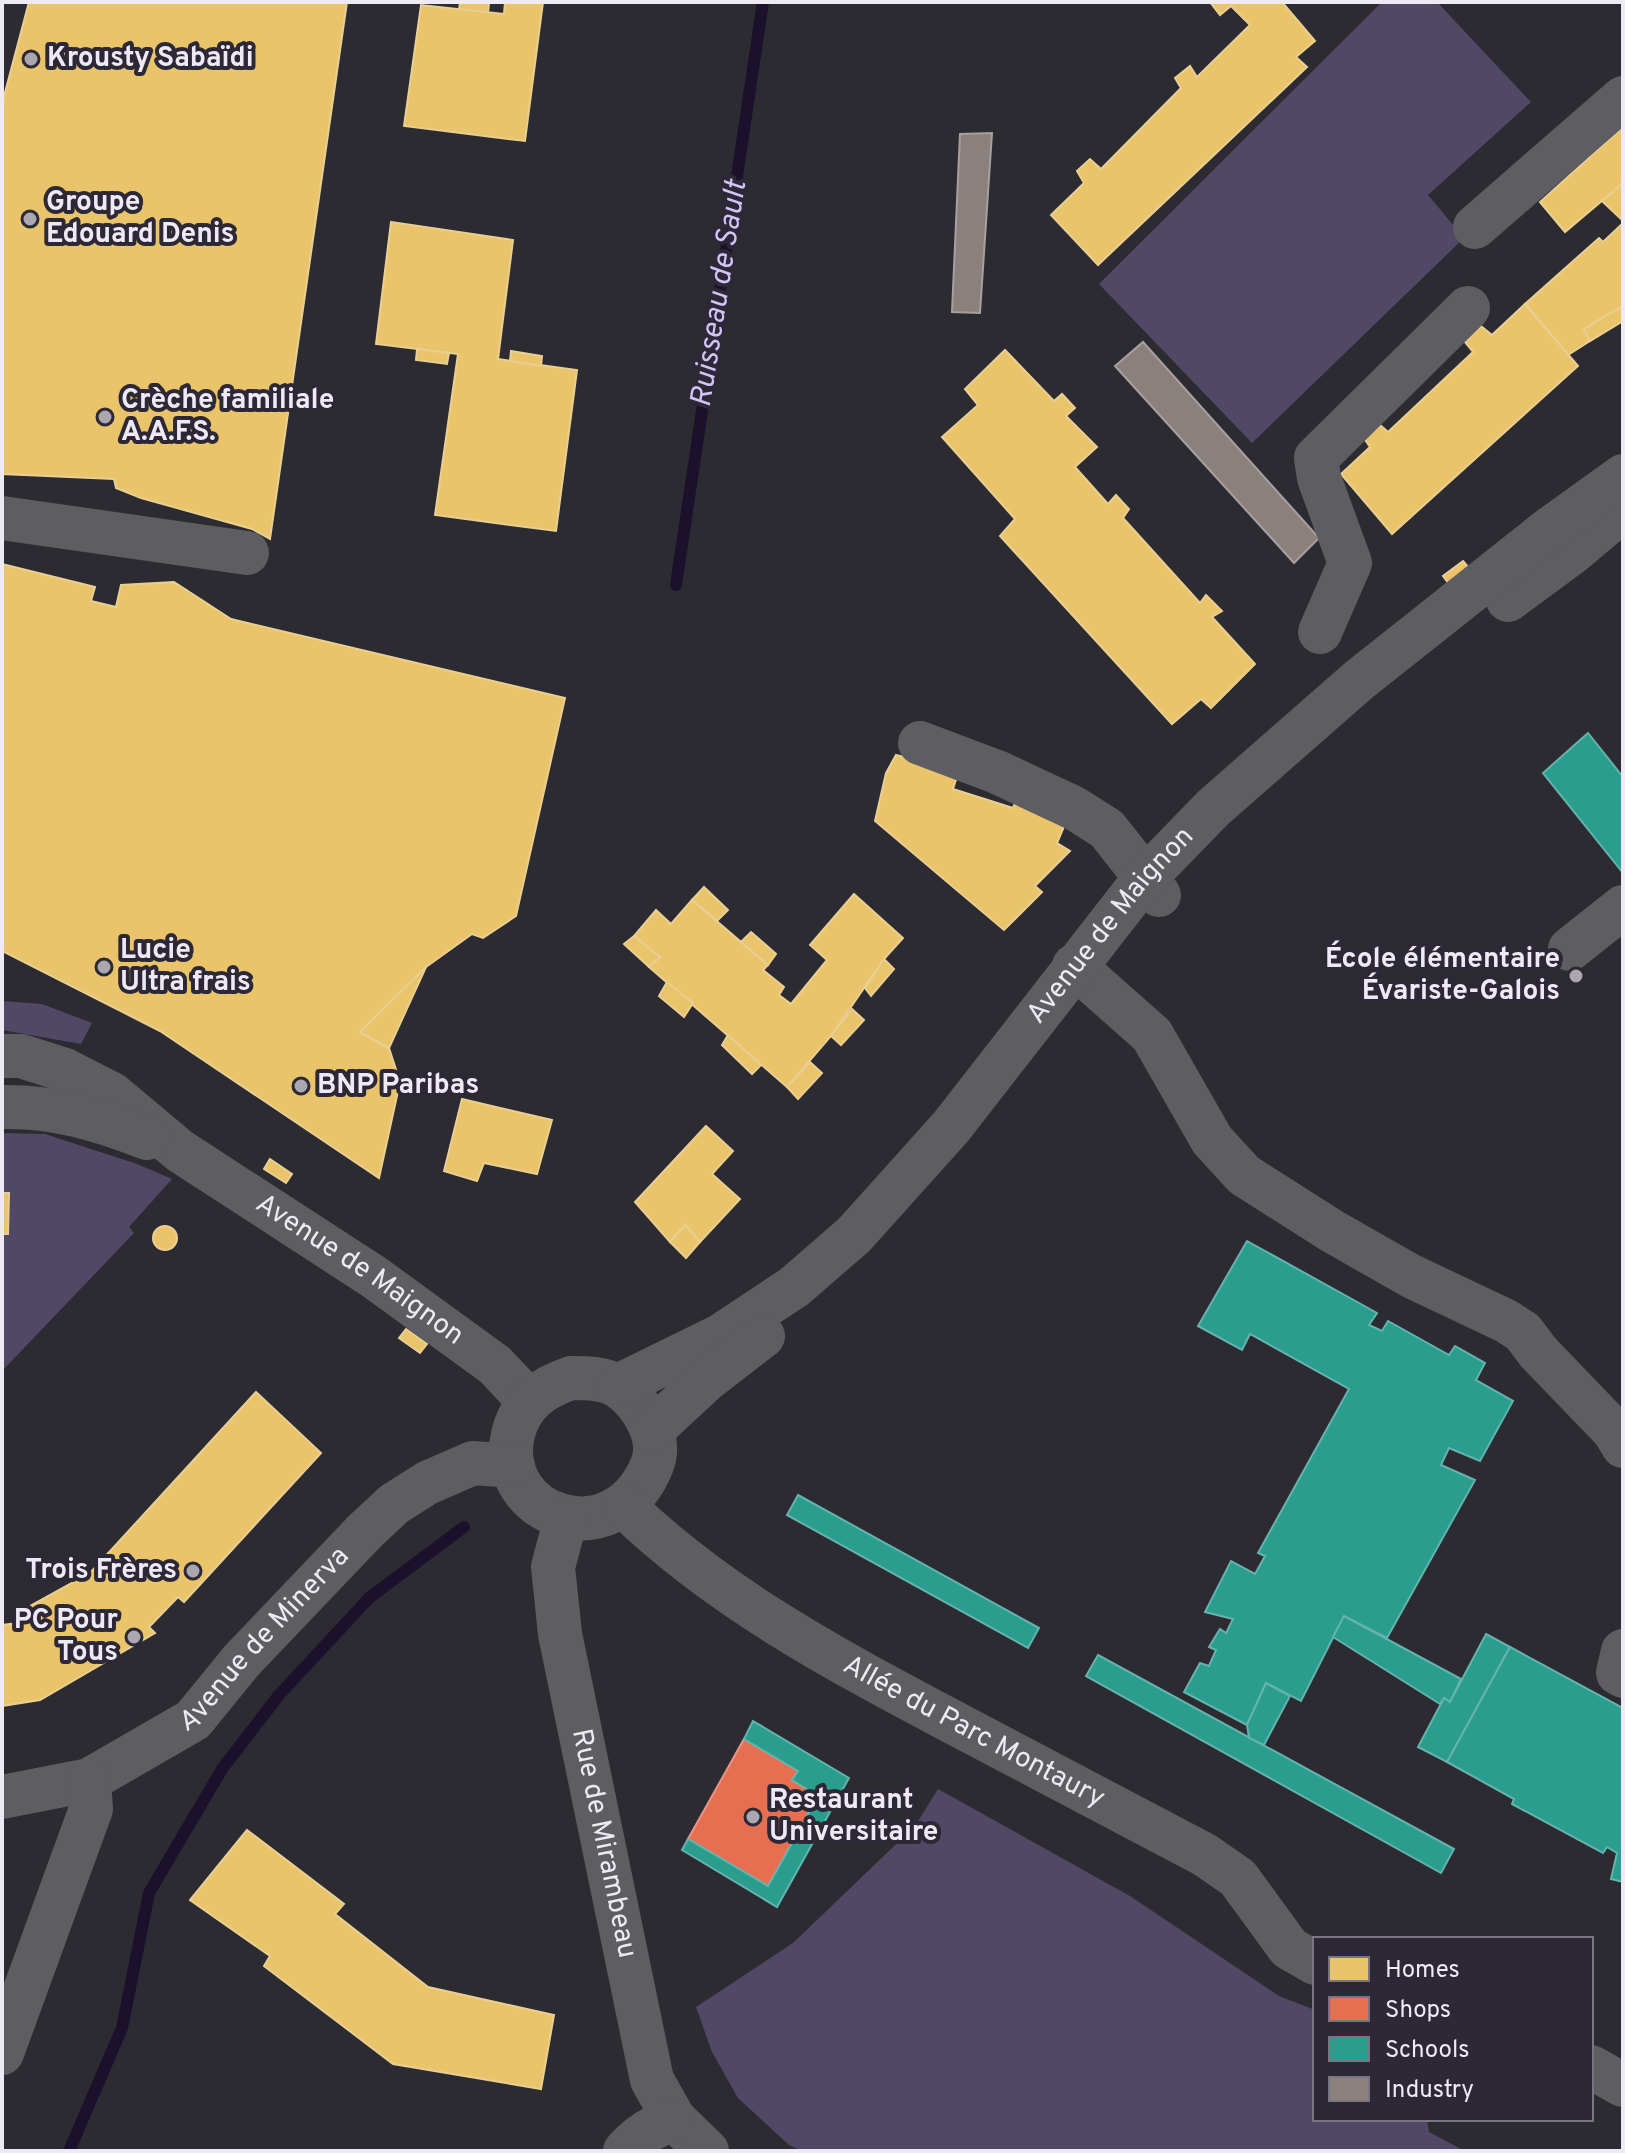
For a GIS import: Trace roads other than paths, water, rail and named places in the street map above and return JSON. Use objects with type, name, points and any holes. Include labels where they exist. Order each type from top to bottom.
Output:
[{"type":"street","points":[[1475,227],[1623,98]]},
{"type":"street","points":[[1320,632],[1350,563],[1319,478],[1316,458],[1468,308]]},
{"type":"street","name":"Avenue de Maignon","points":[[618,1386],[720,1336],[794,1287],[854,1235],[1082,973],[1213,808],[1323,710],[1552,527],[1623,476]]},
{"type":"street","name":"Avenue de Maignon","points":[[1152,886],[1215,837],[1306,753],[1573,552],[1623,510]]},
{"type":"street","points":[[2,518],[247,553]]},
{"type":"street","points":[[920,743],[997,772],[1074,808],[1107,829],[1152,886]]},
{"type":"street","points":[[1570,949],[1623,907]]},
{"type":"street","points":[[1082,973],[1152,1035],[1212,1140],[1244,1175],[1398,1269],[1523,1332],[1623,1446]]},
{"type":"street","name":"Avenue de Maignon","points":[[652,1430],[706,1380],[788,1317],[867,1250],[930,1179],[1082,973]]},
{"type":"street","name":"Avenue de Maignon","points":[[2,1056],[21,1056],[65,1070],[112,1094],[180,1151],[374,1277],[495,1365],[529,1401]]},
{"type":"street","name":"Avenue de Maignon","points":[[2,1107],[30,1106],[99,1119],[180,1151]]},
{"type":"street","points":[[571,1378],[595,1378],[618,1386],[642,1410],[652,1430],[657,1452],[647,1478],[624,1506],[606,1515],[586,1519],[566,1518],[542,1507],[524,1490],[513,1466],[511,1443],[516,1420],[529,1401],[548,1386],[571,1378]]},
{"type":"street","name":"Avenue de Minerva","points":[[2,1797],[89,1780],[193,1720],[242,1660],[394,1504],[427,1483],[473,1463],[513,1466]]},
{"type":"street","name":"Allée du Parc Montaury","points":[[624,1506],[695,1569],[771,1620],[852,1668],[1205,1855],[1238,1878],[1289,1948],[1313,1962]]},
{"type":"street","name":"Rue de Mirambeau","points":[[566,1518],[553,1567],[560,1634],[652,2080],[674,2119],[707,2151]]},
{"type":"street","points":[[1623,1651],[1618,1673],[1623,1676]]},
{"type":"street","points":[[2,2053],[91,1809],[89,1780]]},
{"type":"street","points":[[1593,2068],[1623,2085]]},
{"type":"street","points":[[625,2151],[638,2136],[674,2119]]},
{"type":"waterway","name":"Ruisseau de Sault","points":[[676,585],[763,2]]},
{"type":"waterway","name":"Ruisseau de Sault","points":[[69,2151],[122,2028],[149,1893],[222,1769],[279,1695],[369,1598],[464,1527]]},
{"type":"place","name":"Krousty Sabaïdi","points":[[31,59]]},
{"type":"place","name":"Groupe Edouard Denis","points":[[30,219]]},
{"type":"place","name":"Crèche familiale A.A.F.S.","points":[[105,417]]},
{"type":"place","name":"Lucie Ultra frais","points":[[104,967]]},
{"type":"place","name":"École élémentaire Évariste-Galois","points":[[1576,976]]},
{"type":"place","name":"BNP Paribas","points":[[301,1086]]},
{"type":"place","name":"Trois Frères","points":[[193,1571]]},
{"type":"place","name":"PC Pour Tous","points":[[134,1637]]},
{"type":"place","name":"Restaurant Universitaire","points":[[753,1817]]}]
